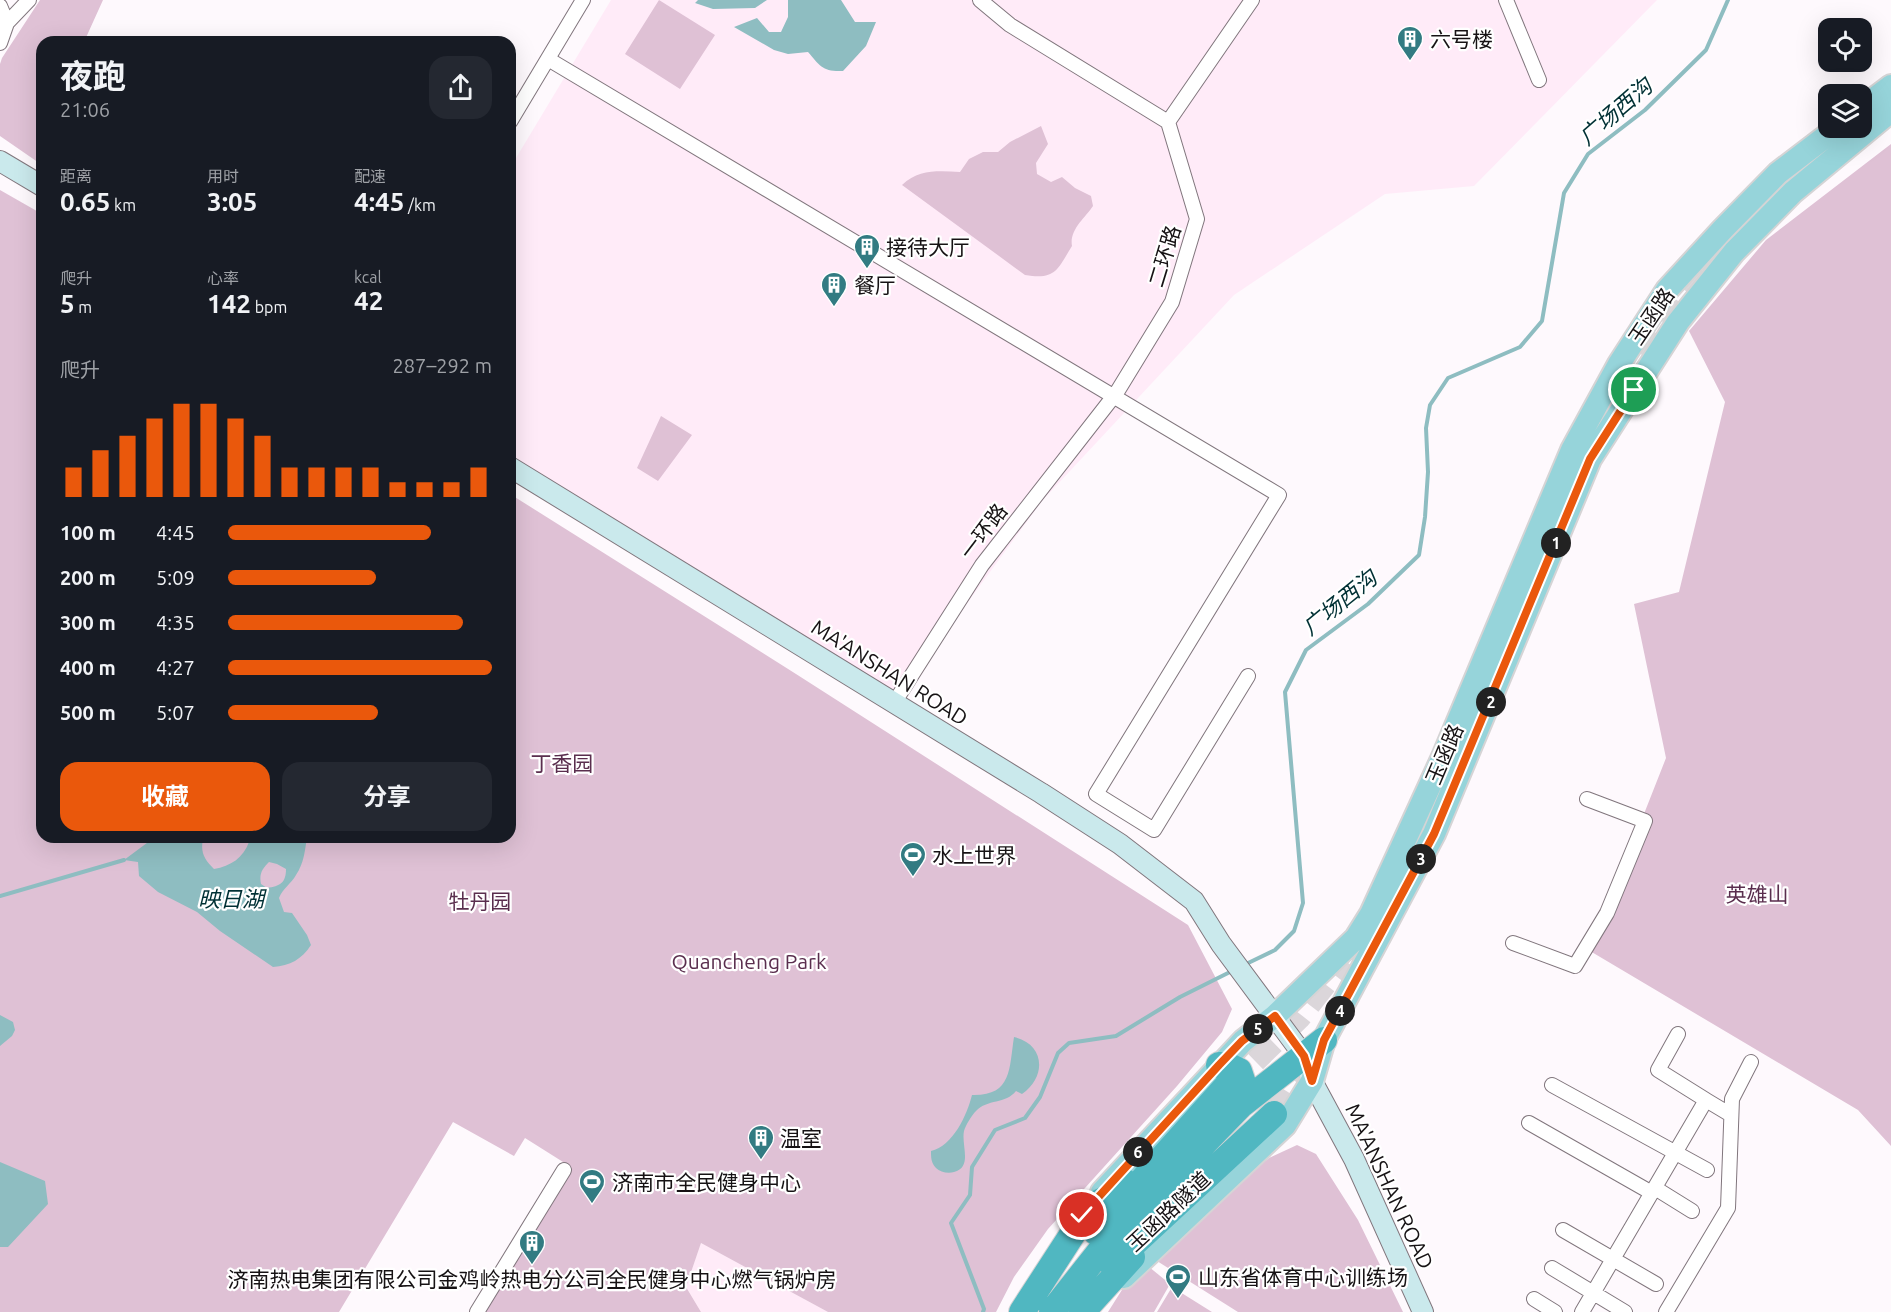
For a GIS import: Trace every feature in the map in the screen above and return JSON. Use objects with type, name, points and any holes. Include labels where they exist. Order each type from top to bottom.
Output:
[{"type":"highway","points":[[1052,1312],[1229,1085],[1304,1056],[1324,1040]]},
{"type":"highway","name":"玉函路隧道","points":[[1035,1312],[1069,1262],[1200,1113],[1229,1085]]},
{"type":"highway","points":[[1022,1312],[1085,1212],[1109,1197],[1200,1113]]},
{"type":"highway","name":"玉函路隧道","points":[[1065,1312],[1130,1245],[1274,1114]]},
{"type":"highway","points":[[1082,1312],[1141,1246],[1236,1155],[1251,1135]]},
{"type":"main road","points":[[1872,100],[1891,86]]},
{"type":"main road","name":"玉函路","points":[[1093,1312],[1110,1290],[1285,1125],[1312,1081],[1324,1040],[1434,834],[1590,459],[1678,322],[1734,252],[1793,192],[1891,111]]},
{"type":"main road","name":"玉函路","points":[[1011,1312],[1029,1280],[1066,1228],[1229,1085],[1242,1041],[1275,1016],[1356,938],[1371,914],[1443,758],[1572,450],[1619,364],[1667,290],[1714,237],[1778,173],[1824,138]]},
{"type":"main road","points":[[0,161],[36,182]]},
{"type":"main road","name":"MA'ANSHAN ROAD","points":[[516,470],[1041,793],[1130,851],[1194,901],[1221,944],[1304,1056],[1312,1081],[1354,1159],[1424,1312]]},
{"type":"street","points":[[0,43],[7,23],[29,0]]},
{"type":"street","points":[[516,112],[583,0]]},
{"type":"street","points":[[569,23],[591,0]]},
{"type":"street","points":[[980,0],[1010,26],[1168,122],[1252,0]]},
{"type":"street","points":[[1506,0],[1539,80]]},
{"type":"street","points":[[0,6],[7,23]]},
{"type":"street","points":[[548,59],[1115,394],[1279,495],[1096,794],[1154,830],[1248,676]]},
{"type":"street","name":"二环路","points":[[1115,394],[1172,302],[1197,219],[1168,122]]},
{"type":"street","name":"一环路","points":[[894,703],[982,565],[1115,394]]},
{"type":"street","points":[[1513,943],[1575,966],[1607,914],[1645,821],[1587,799]]},
{"type":"street","points":[[1678,1034],[1658,1070],[1731,1115]]},
{"type":"street","points":[[1666,1312],[1728,1208],[1732,1099],[1751,1062]]},
{"type":"street","points":[[1552,1085],[1707,1170]]},
{"type":"street","points":[[1582,1312],[1706,1100]]},
{"type":"street","points":[[1529,1124],[1692,1211]]},
{"type":"street","points":[[477,1312],[564,1170]]},
{"type":"street","points":[[1563,1230],[1656,1284]]},
{"type":"street","points":[[1552,1268],[1625,1312]]},
{"type":"street","points":[[1534,1299],[1555,1312]]},
{"type":"shaded area","points":[[611,0],[1657,0],[1474,186],[1385,194],[1234,295],[1042,501],[899,696],[516,469],[516,158]]},
{"type":"shaded area","points":[[701,1243],[828,1312],[701,1312],[686,1287]]},
{"type":"green space","points":[[40,0],[103,0],[87,36],[36,36],[36,161],[0,136],[0,64]]},
{"type":"green space","points":[[659,0],[715,35],[680,89],[625,54]]},
{"type":"green space","points":[[1041,126],[1048,144],[1036,163],[1037,174],[1051,182],[1062,177],[1075,188],[1091,196],[1093,206],[1075,229],[1072,246],[1063,261],[1050,274],[1025,275],[902,185],[922,174],[936,171],[960,172],[969,159],[983,152],[998,152],[1010,142]]},
{"type":"green space","name":"英雄山","points":[[1891,144],[1891,1146],[1858,1110],[1590,951],[1666,758],[1634,604],[1679,592],[1725,402],[1689,331],[1766,240]]},
{"type":"green space","name":"Quancheng Park","points":[[0,190],[36,211],[36,843],[516,843],[516,498],[1188,925],[1232,1009],[1222,1032],[1177,1086],[1048,1229],[1014,1277],[996,1312],[828,1312],[701,1243],[686,1287],[701,1312],[484,1312],[571,1167],[525,1138],[514,1156],[453,1122],[339,1312],[0,1312]]},
{"type":"green space","points":[[661,416],[692,435],[658,481],[637,468]]},
{"type":"green space","points":[[1297,1145],[1316,1154],[1358,1220],[1403,1312],[1238,1312],[1149,1254],[1269,1158]]},
{"type":"green space","points":[[1143,1262],[1170,1284],[1154,1312],[1108,1312],[1137,1266]]},
{"type":"green space","name":"山东省体育中心训练场","points":[[1172,1287],[1212,1312],[1157,1312]]},
{"type":"water","points":[[698,0],[767,0],[755,8],[713,9],[695,3]]},
{"type":"water","points":[[788,0],[841,0],[855,22],[876,22],[866,46],[843,71],[822,67],[808,52],[788,54],[774,50],[734,27],[757,18],[769,32],[781,32],[788,17]]},
{"type":"water","name":"映日湖","points":[[147,843],[202,843],[206,859],[214,869],[226,866],[240,857],[248,843],[306,843],[301,866],[279,898],[284,912],[292,913],[311,945],[295,961],[273,967],[220,931],[197,912],[158,892],[139,876],[138,862],[124,860]],"holes":[[[269,862],[286,869],[285,878],[279,885],[267,888],[261,884],[260,877]]]},
{"type":"water","points":[[0,1015],[13,1022],[15,1030],[12,1036],[0,1046]]},
{"type":"water","points":[[1014,1037],[1032,1046],[1037,1054],[1039,1070],[1036,1079],[1022,1094],[1016,1091],[1007,1098],[980,1107],[964,1131],[965,1161],[963,1165],[952,1173],[940,1171],[933,1164],[931,1151],[946,1143],[958,1129],[972,1095],[995,1091],[1002,1086],[1009,1070]]},
{"type":"water","points":[[0,1162],[45,1181],[48,1204],[8,1247],[0,1247]]},
{"type":"waterway","name":"广场西沟","points":[[1244,965],[1275,950],[1294,931],[1303,903],[1285,692],[1306,650],[1368,604],[1419,555],[1425,517],[1428,472],[1426,428],[1430,405],[1448,378],[1520,347],[1542,321],[1564,193],[1588,154],[1645,110],[1706,50],[1728,0]]},
{"type":"waterway","points":[[0,896],[124,860]]},
{"type":"waterway","name":"广场西沟","points":[[983,1312],[984,1309],[951,1223],[970,1195],[972,1167],[995,1130],[1025,1118],[1040,1097],[1058,1053],[1069,1043],[1116,1036],[1180,997],[1232,971]]},
{"type":"tunnel","points":[[1599,420],[1676,298],[1709,260]]},
{"type":"tunnel","points":[[1226,1087],[1298,1017],[1343,959]]},
{"type":"tunnel","points":[[1274,1114],[1315,1048]]},
{"type":"place","name":"六号楼","points":[[1410,62]]},
{"type":"place","name":"接待大厅","points":[[867,270]]},
{"type":"place","name":"餐厅","points":[[834,308]]},
{"type":"place","name":"水上世界","points":[[913,878]]},
{"type":"place","name":"温室","points":[[761,1161]]},
{"type":"place","name":"济南市全民健身中心","points":[[592,1205]]},
{"type":"place","name":"济南热电集团有限公司金鸡岭热电分公司全民健身中心燃气锅炉房","points":[[532,1266]]},
{"type":"place","name":"山东省体育中心训练场","points":[[1178,1300]]},
{"type":"route","points":[[1082,1215],[1174,1112],[1242,1041],[1275,1016],[1304,1056],[1312,1081],[1324,1040],[1434,834],[1590,459],[1634,390]]},
{"type":"park label","name":"丁香园","points":[[562,763]]},
{"type":"park label","name":"牡丹园","points":[[480,901]]}]
